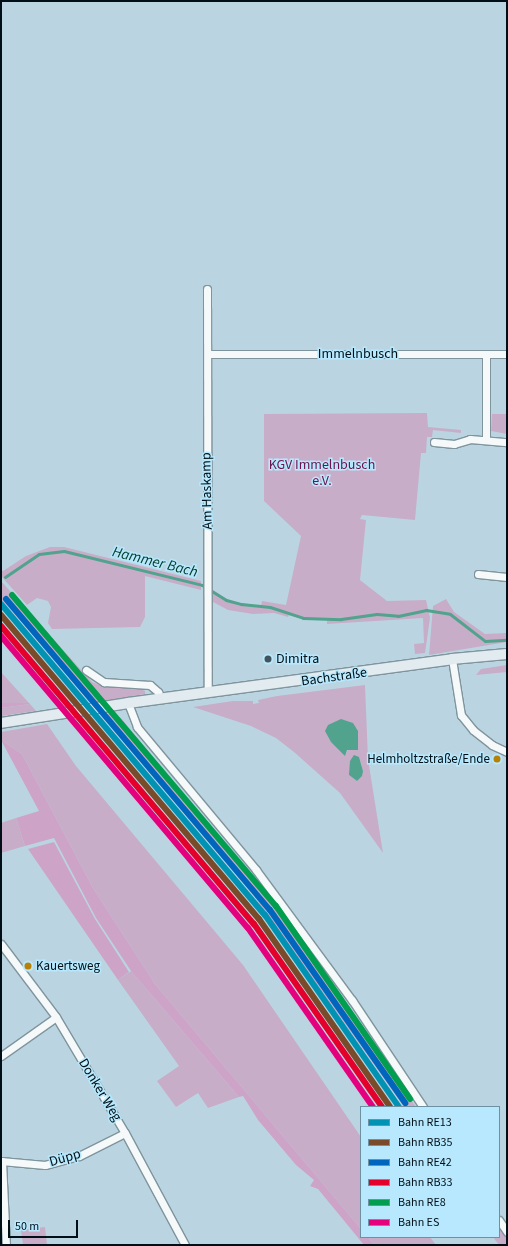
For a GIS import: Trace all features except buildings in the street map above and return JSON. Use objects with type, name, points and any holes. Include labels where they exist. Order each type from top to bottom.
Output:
[{"type":"street","name":"Am Haskamp","points":[[207,289],[208,354],[206,454],[209,573],[208,693]]},
{"type":"street","name":"Immelnbusch","points":[[208,354],[507,354]]},
{"type":"street","points":[[486,354],[486,440]]},
{"type":"street","points":[[434,442],[454,444],[470,439],[507,442]]},
{"type":"street","points":[[478,574],[507,577]]},
{"type":"street","name":"Bachstraße","points":[[1,723],[128,703],[452,659],[507,654]]},
{"type":"street","points":[[452,659],[462,715],[473,730],[492,745],[507,752]]},
{"type":"street","points":[[86,670],[104,682],[150,685],[158,692],[160,699]]},
{"type":"street","points":[[128,703],[137,726],[256,870],[352,1000],[422,1106]]},
{"type":"street","name":"Donker Weg","points":[[1,944],[56,1017],[125,1134],[185,1245]]},
{"type":"street","points":[[1,1056],[56,1017]]},
{"type":"street","name":"Düpp","points":[[1,1161],[45,1165],[79,1156],[125,1134]]},
{"type":"street","points":[[1,1161],[6,1245]]},
{"type":"street","points":[[500,1222],[507,1232]]},
{"type":"green space","name":"KGV Immelnbusch e.V.","points":[[427,413],[428,427],[461,430],[461,433],[433,430],[432,437],[427,437],[426,453],[421,453],[415,520],[362,515],[360,519],[366,520],[360,580],[387,601],[426,600],[430,618],[425,653],[415,654],[414,644],[424,643],[423,618],[327,624],[327,620],[305,620],[289,615],[288,617],[274,613],[253,614],[228,610],[213,602],[213,590],[227,599],[240,603],[261,606],[262,601],[286,605],[301,536],[264,501],[264,414]]},
{"type":"green space","points":[[492,414],[507,414],[507,434],[491,431]]},
{"type":"green space","points":[[50,547],[64,547],[201,581],[201,590],[145,576],[145,617],[140,627],[52,629],[48,623],[51,607],[48,601],[37,598],[27,605],[1,576],[1,569],[3,571],[26,556]]},
{"type":"green space","points":[[1,581],[92,682],[99,685],[139,688],[145,691],[145,694],[93,703],[1,599]]},
{"type":"green space","points":[[446,599],[454,612],[485,634],[507,633],[507,642],[429,655],[433,606]]},
{"type":"green space","points":[[507,665],[507,672],[476,675],[481,669]]},
{"type":"green space","points":[[1,672],[29,703],[1,703]]},
{"type":"green space","points":[[365,685],[368,759],[383,853],[340,793],[276,738],[251,726],[193,707],[233,701],[253,701],[253,704],[259,703],[258,700],[277,696]],"holes":[[[357,727],[354,749],[348,750]],[[359,757],[363,771],[357,781],[349,775]]]},
{"type":"green space","points":[[30,704],[36,711],[1,716],[1,708]]},
{"type":"green space","points":[[103,714],[114,714],[121,718],[272,903],[415,1106],[403,1106],[227,858],[176,802]]},
{"type":"green space","points":[[47,724],[76,766],[243,965],[360,1136],[360,1228],[155,984],[93,888],[22,754],[1,740],[1,732]]},
{"type":"green space","points":[[16,818],[25,846],[1,853],[1,823]]},
{"type":"green space","points":[[131,971],[239,1097],[208,1108],[198,1093],[176,1107],[157,1081],[179,1066],[118,980]]},
{"type":"green space","points":[[45,1227],[47,1245],[23,1245],[21,1230]]},
{"type":"green space","points":[[500,1228],[507,1239],[507,1245],[499,1245],[494,1238],[500,1238]]},
{"type":"green space","points":[[369,1238],[431,1238],[436,1245],[374,1245]]},
{"type":"shaded area","points":[[1,703],[29,703],[30,704],[1,708]]},
{"type":"shaded area","points":[[341,719],[353,723],[358,731],[358,750],[347,750],[345,756],[331,742],[325,731],[328,725]]},
{"type":"shaded area","points":[[1,740],[22,754],[93,888],[155,984],[360,1228],[360,1238],[369,1238],[374,1245],[364,1245],[318,1189],[310,1186],[314,1180],[296,1165],[258,1120],[243,1096],[239,1097],[131,971],[96,918],[54,838],[25,846],[16,818],[39,811]]},
{"type":"shaded area","points":[[354,755],[359,757],[363,771],[362,776],[357,781],[349,775],[350,761]]},
{"type":"shaded area","points":[[54,842],[95,919],[129,972],[118,980],[28,849]]},
{"type":"waterway","name":"Hammer Bach","points":[[5,577],[39,554],[64,551],[202,585],[226,600],[241,604],[270,607],[303,618],[341,619],[377,614],[398,616],[426,610],[450,614],[485,641],[507,640]]},
{"type":"rail line","name":"RE8","points":[[12,595],[276,906],[410,1099]]},
{"type":"rail line","name":"RE42","points":[[6,599],[270,910],[405,1103]]},
{"type":"rail line","name":"RE13","points":[[1,604],[265,915],[398,1106]]},
{"type":"rail line","name":"RB35","points":[[1,615],[259,919],[389,1106]]},
{"type":"rail line","name":"RB33","points":[[1,626],[254,924],[381,1106]]},
{"type":"rail line","name":"ES","points":[[1,636],[248,928],[372,1106]]},
{"type":"place","name":"Dimitra","points":[[268,659]]},
{"type":"place","name":"Helmholtzstraße/Ende","points":[[497,759]]},
{"type":"place","name":"Kauertsweg","points":[[28,966]]}]
